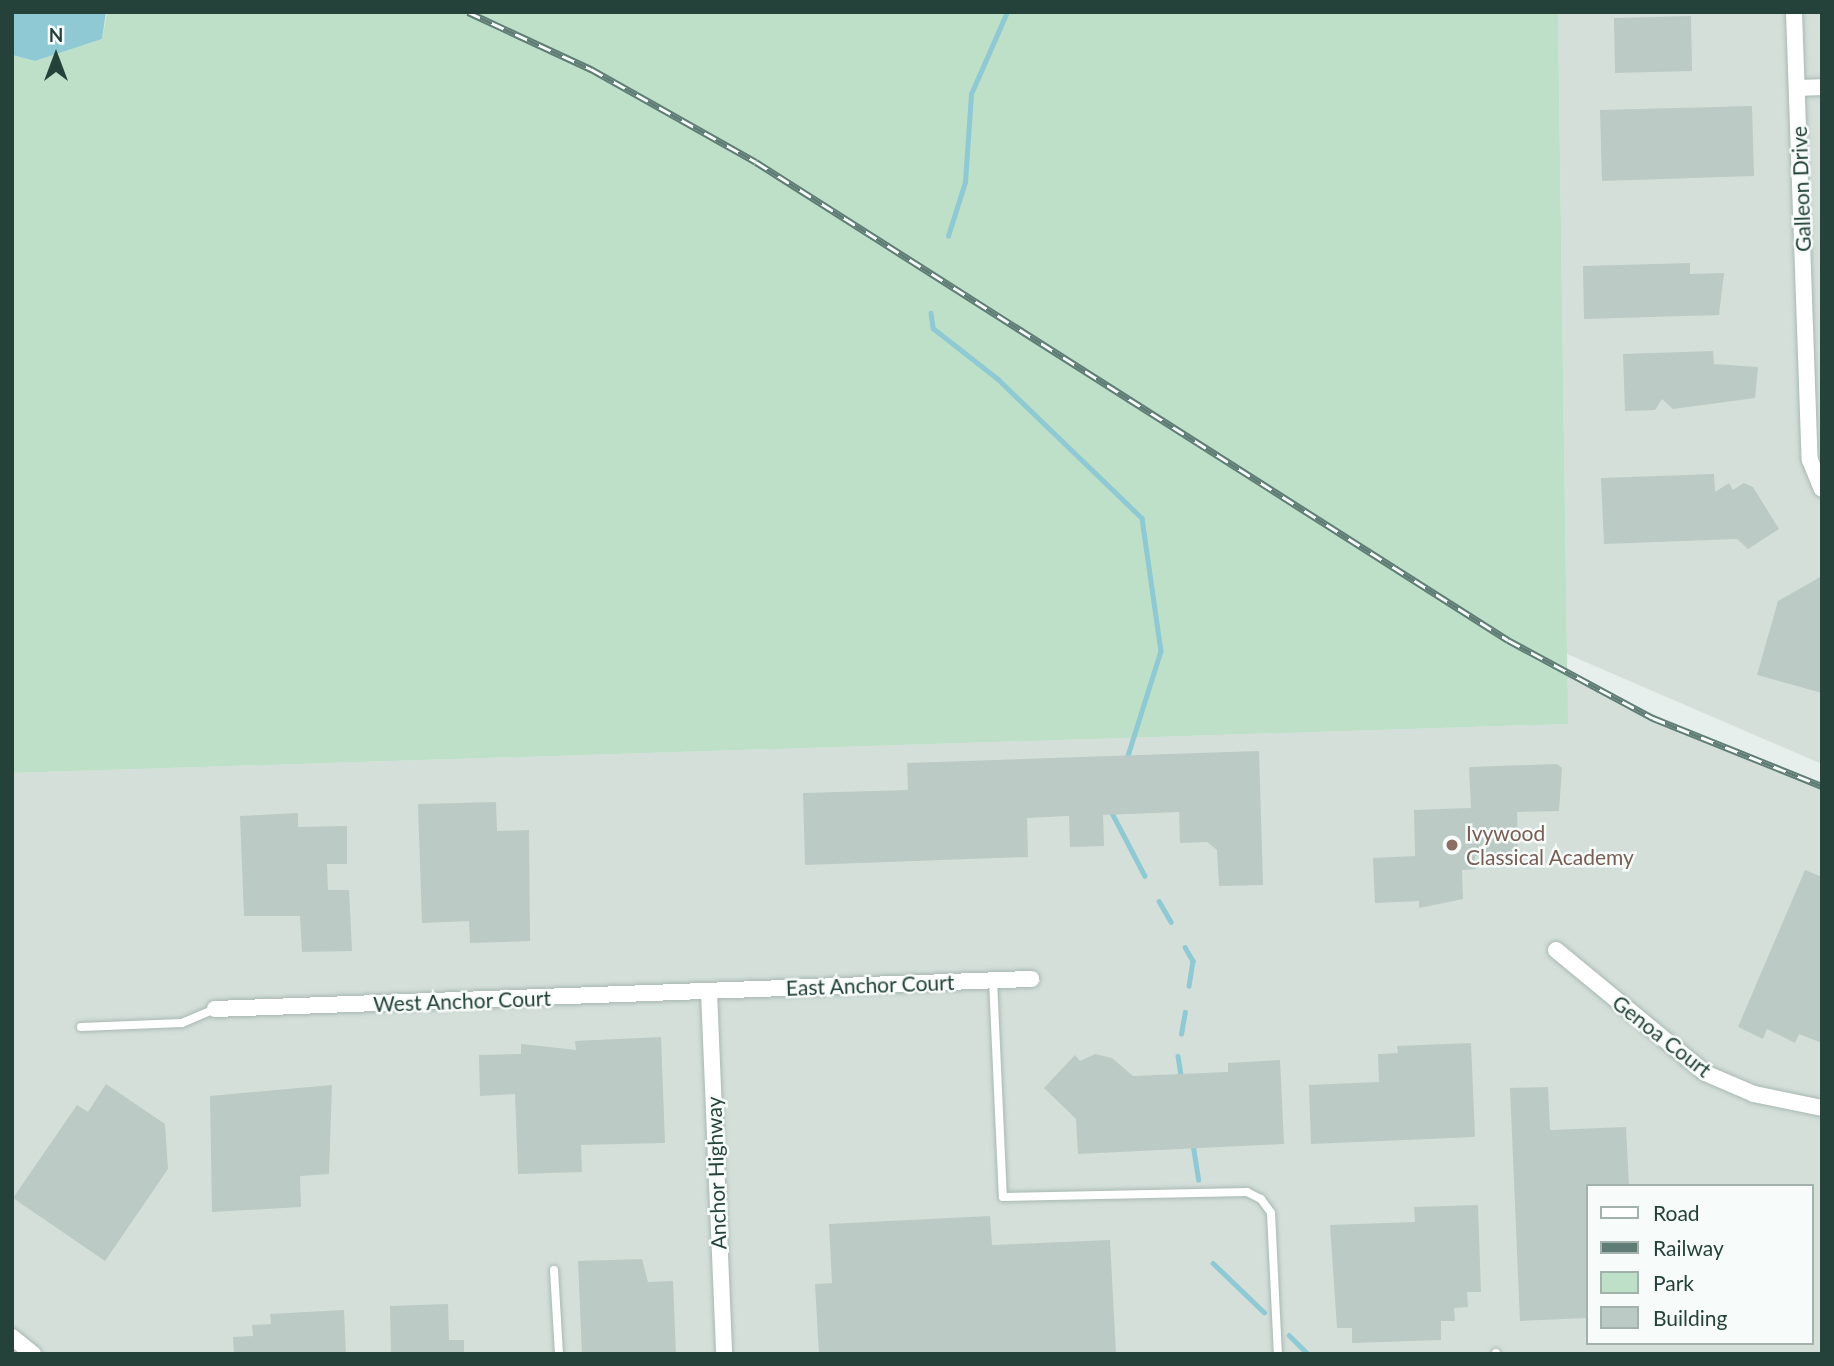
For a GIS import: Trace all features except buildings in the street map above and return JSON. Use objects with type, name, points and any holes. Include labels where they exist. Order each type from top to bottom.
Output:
[{"type":"street","name":"Galleon Drive","points":[[1794,12],[1810,460],[1822,489]]},
{"type":"street","points":[[1797,88],[1822,87]]},
{"type":"street","name":"Genoa Court","points":[[1556,950],[1705,1073],[1754,1094],[1822,1108]]},
{"type":"street","name":"East Anchor Court","points":[[709,992],[1031,979]]},
{"type":"street","name":"West Anchor Court","points":[[215,1009],[709,992]]},
{"type":"street","name":"Anchor Highway","points":[[709,992],[723,1354]]},
{"type":"street","points":[[13,1339],[33,1354]]},
{"type":"lane","points":[[993,980],[1003,1197],[1247,1192],[1261,1199],[1271,1213],[1278,1354]]},
{"type":"lane","points":[[81,1027],[182,1023],[215,1009]]},
{"type":"lane","points":[[554,1270],[559,1354]]},
{"type":"shaded area","points":[[1558,12],[1822,12],[1822,764],[1567,654]]},
{"type":"shaded area","points":[[1567,672],[1756,764],[1822,786],[1822,1354],[12,1354],[12,773],[1567,724]]},
{"type":"green space","points":[[107,12],[1558,12],[1568,724],[12,773],[12,55],[35,61],[102,39]]},
{"type":"water","points":[[12,12],[106,12],[102,39],[35,61],[12,55]]},
{"type":"waterway","points":[[948,236],[965,182],[971,94],[1007,12]]},
{"type":"waterway","points":[[931,313],[933,328],[998,379],[1142,518],[1161,651],[1127,759]]},
{"type":"waterway","points":[[1111,811],[1145,876]]},
{"type":"waterway","points":[[1159,901],[1171,922]]},
{"type":"waterway","points":[[1185,947],[1193,961],[1189,986]]},
{"type":"waterway","points":[[1181,1034],[1185,1012]]},
{"type":"waterway","points":[[1178,1056],[1182,1080]]},
{"type":"waterway","points":[[1193,1144],[1199,1180]]},
{"type":"waterway","points":[[1213,1263],[1264,1312]]},
{"type":"waterway","points":[[1289,1335],[1308,1354]]},
{"type":"railway","points":[[468,12],[591,69],[756,162],[1508,640],[1653,718],[1822,786]]},
{"type":"place","name":"Ivywood Classical Academy","points":[[1452,845]]}]
